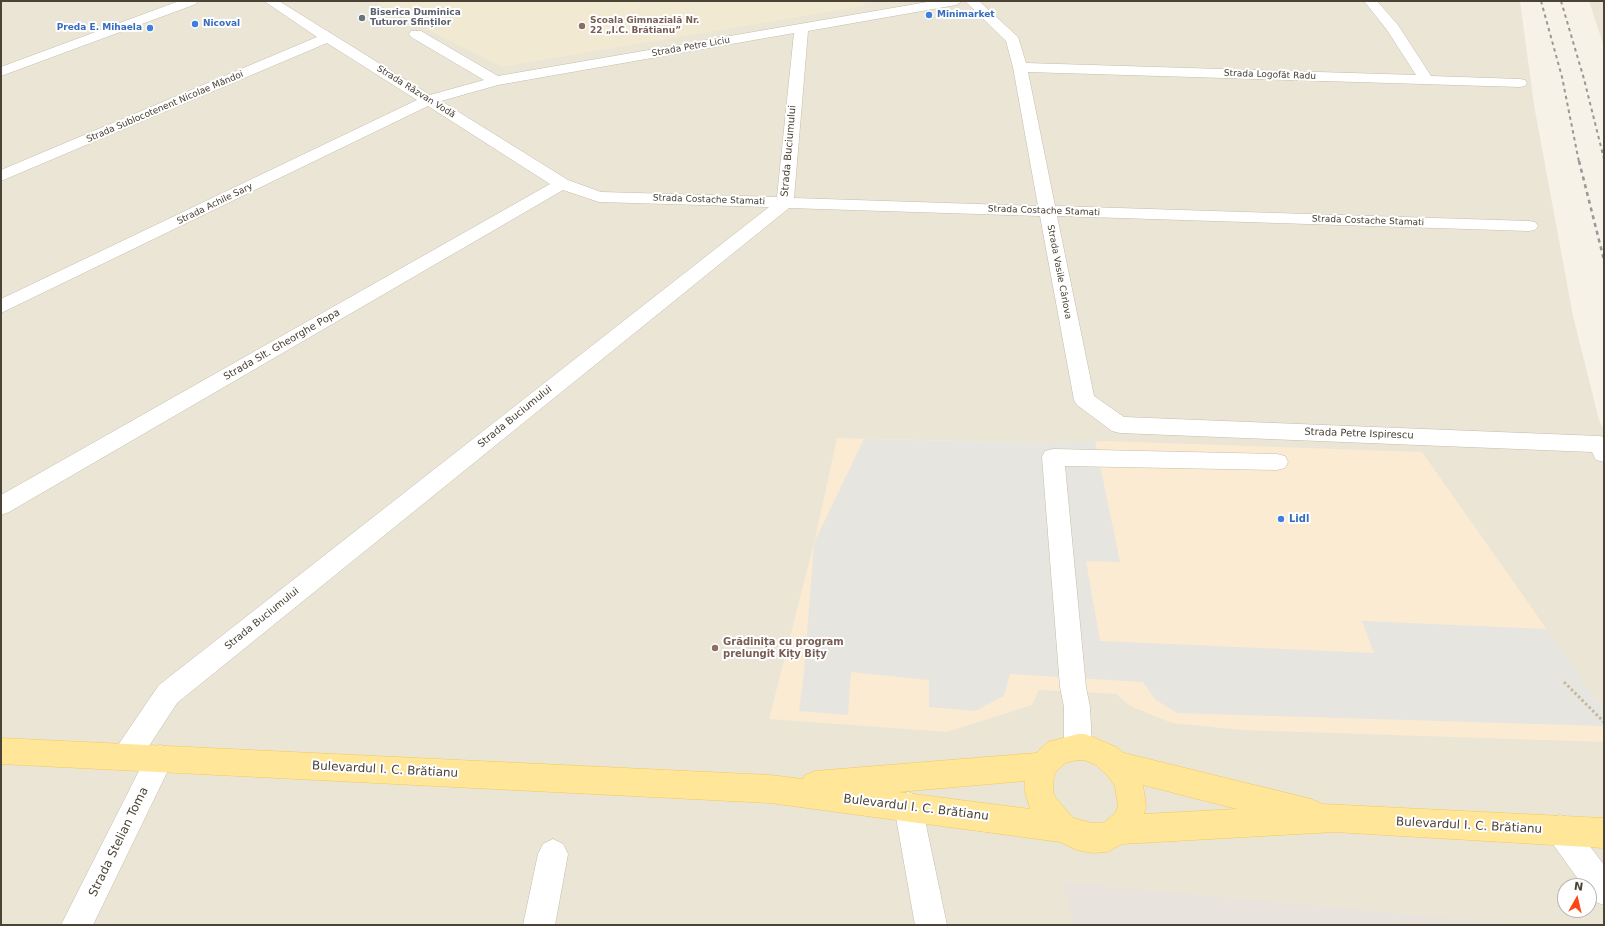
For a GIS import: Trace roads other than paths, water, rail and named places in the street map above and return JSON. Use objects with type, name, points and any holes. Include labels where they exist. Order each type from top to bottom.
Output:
[{"type":"main road","points":[[1085,747],[1106,756],[1117,765],[1126,778],[1131,792],[1132,806],[1128,820],[1119,830],[1107,837],[1092,838],[1077,835],[1063,828],[1043,805],[1039,792],[1039,778],[1042,766],[1058,751],[1085,747]]},
{"type":"main road","name":"Bulevardul I. C. Brătianu","points":[[1,750],[770,789],[908,806],[1063,828]]},
{"type":"main road","name":"Bulevardul I. C. Brătianu","points":[[1117,765],[1334,818]]},
{"type":"main road","name":"Bulevardul I. C. Brătianu","points":[[770,789],[1042,766]]},
{"type":"main road","name":"Bulevardul I. C. Brătianu","points":[[1119,830],[1334,818],[1604,833]]},
{"type":"street","points":[[1,72],[191,1]]},
{"type":"street","name":"Strada Răzvan Vodă","points":[[270,1],[562,184]]},
{"type":"street","points":[[878,1],[897,11]]},
{"type":"street","name":"Strada Petre Liciu","points":[[429,100],[496,81],[956,1]]},
{"type":"street","name":"Strada Vasile Cârlova","points":[[971,1],[1013,40],[1020,67],[1084,400],[1120,425]]},
{"type":"street","points":[[1370,1],[1393,28],[1426,80]]},
{"type":"street","name":"Strada Buciumului","points":[[126,757],[168,694],[784,202],[801,28]]},
{"type":"street","points":[[416,34],[496,81]]},
{"type":"street","name":"Strada Sublocotenent Nicolae Măndoi","points":[[1,176],[328,38]]},
{"type":"street","name":"Strada Logofăt Radu","points":[[1020,67],[1520,83]]},
{"type":"street","name":"Strada Achile Sary","points":[[1,307],[429,100]]},
{"type":"street","name":"Strada Costache Stamati","points":[[562,184],[599,197],[1529,226]]},
{"type":"street","name":"Strada Slt. Gheorghe Popa","points":[[1,506],[562,184]]},
{"type":"street","name":"Strada Petre Ispirescu","points":[[1120,425],[1601,449]]},
{"type":"street","points":[[1078,747],[1077,707],[1072,687],[1053,457],[1277,462]]},
{"type":"street","name":"Strada Stelian Toma","points":[[78,925],[160,758]]},
{"type":"street","points":[[908,806],[931,925]]},
{"type":"street","points":[[1560,830],[1604,890]]},
{"type":"street","points":[[540,925],[553,854]]},
{"type":"railway","points":[[1541,1],[1562,77],[1579,162]]},
{"type":"railway","points":[[1561,1],[1584,79],[1604,159]]},
{"type":"railway","points":[[1579,161],[1604,260]]},
{"type":"place","name":"Minimarket","points":[[929,15]]},
{"type":"place","name":"Biserica Duminica Tuturor Sfinților","points":[[362,18]]},
{"type":"place","name":"Nicoval","points":[[195,24]]},
{"type":"place","name":"Școala Gimnazială Nr. 22 „I.C. Brătianu”","points":[[582,26]]},
{"type":"place","name":"Preda E. Mihaela","points":[[150,28]]},
{"type":"place","name":"Lidl","points":[[1281,519]]},
{"type":"place","name":"Grădinița cu program prelungit Kițy Bițy","points":[[715,648]]}]
